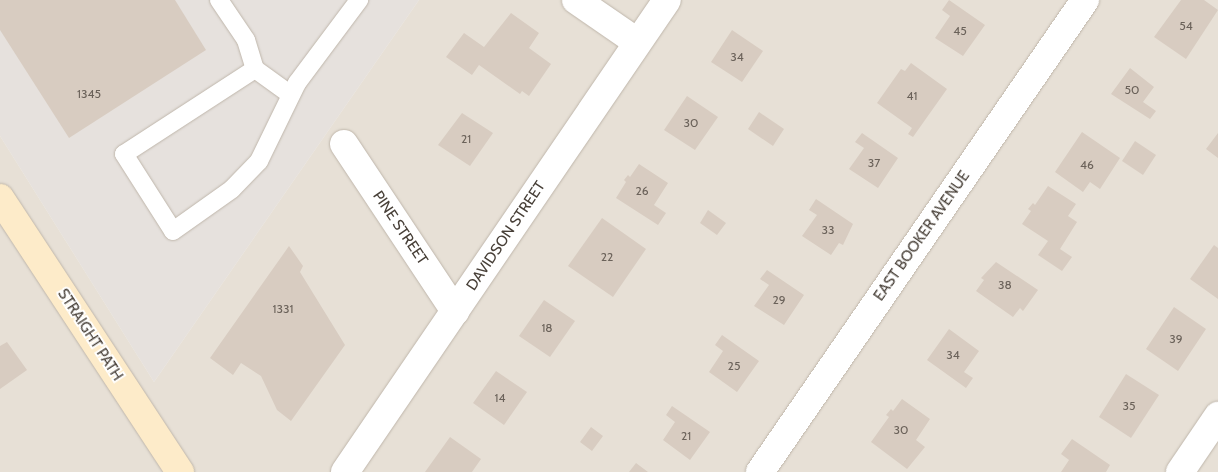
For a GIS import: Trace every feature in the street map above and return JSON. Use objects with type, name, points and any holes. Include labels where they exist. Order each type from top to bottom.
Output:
[{"type":"main road","name":"STRAIGHT PATH","points":[[0,198],[180,472]]},
{"type":"street","points":[[576,0],[637,42]]},
{"type":"street","name":"DAVIDSON STREET","points":[[345,472],[666,0]]},
{"type":"street","name":"EAST BOOKER AVENUE","points":[[760,472],[1085,0]]},
{"type":"street","name":"PINE STREET","points":[[344,144],[455,311]]},
{"type":"street","points":[[1180,472],[1218,416]]},
{"type":"lane","points":[[220,0],[246,40],[255,69],[291,95]]},
{"type":"lane","points":[[255,69],[124,154],[173,231],[232,189],[259,160],[291,95],[358,0]]},
{"type":"shaded area","points":[[0,0],[419,0],[154,382],[0,136]]},
{"type":"shaded area","points":[[419,0],[1218,0],[1218,472],[0,472],[0,136],[154,382]]},
{"type":"building","points":[[0,0],[175,0],[206,50],[69,138],[0,30]]},
{"type":"building","points":[[949,0],[985,25],[963,56],[935,38],[950,16],[942,10]]},
{"type":"building","points":[[1181,0],[1204,0],[1218,10],[1186,59],[1154,37]]},
{"type":"building","points":[[511,13],[539,33],[529,48],[551,64],[529,96],[522,91],[520,94],[479,65],[472,75],[446,57],[464,33],[484,47]]},
{"type":"building","points":[[732,30],[763,51],[742,82],[711,62]]},
{"type":"building","points":[[911,63],[947,89],[913,137],[908,134],[912,128],[877,103],[901,69],[905,71]]},
{"type":"building","points":[[1130,68],[1154,87],[1143,102],[1156,111],[1150,119],[1111,94]]},
{"type":"building","points":[[687,96],[718,117],[695,150],[664,130]]},
{"type":"building","points":[[759,112],[784,129],[773,146],[748,129]]},
{"type":"building","points":[[462,113],[493,133],[470,166],[438,145]]},
{"type":"building","points":[[1082,132],[1120,158],[1100,189],[1090,182],[1083,192],[1055,172]]},
{"type":"building","points":[[862,133],[898,158],[878,188],[849,169],[864,148],[855,142]]},
{"type":"building","points":[[1218,133],[1218,158],[1206,149]]},
{"type":"building","points":[[1135,141],[1156,155],[1143,175],[1122,161]]},
{"type":"building","points":[[639,164],[668,183],[654,205],[666,213],[658,225],[616,198],[626,182],[624,180],[628,175],[630,177]]},
{"type":"building","points":[[1048,186],[1076,204],[1068,216],[1077,222],[1060,249],[1072,257],[1062,271],[1038,255],[1048,241],[1022,224],[1031,211],[1028,209],[1033,203],[1035,205]]},
{"type":"building","points":[[816,199],[853,224],[843,245],[839,243],[831,255],[802,236],[817,215],[809,210]]},
{"type":"building","points":[[708,210],[726,223],[717,235],[700,223]]},
{"type":"building","points":[[602,218],[646,249],[613,297],[568,266]]},
{"type":"building","points":[[1214,245],[1218,248],[1218,299],[1190,279]]},
{"type":"building","points":[[289,246],[303,266],[300,272],[345,345],[291,421],[277,410],[261,376],[241,363],[233,375],[210,358]]},
{"type":"building","points":[[996,262],[1038,290],[1023,311],[1020,308],[1013,317],[976,291],[984,280],[981,278]]},
{"type":"building","points":[[767,270],[804,295],[784,325],[754,306],[769,285],[760,279]]},
{"type":"building","points":[[544,300],[575,321],[550,357],[519,336]]},
{"type":"building","points":[[1174,307],[1206,329],[1178,371],[1146,349]]},
{"type":"building","points":[[949,329],[979,351],[964,372],[973,378],[966,388],[927,360]]},
{"type":"building","points":[[722,335],[759,361],[737,392],[709,372],[723,351],[715,345]]},
{"type":"building","points":[[7,342],[27,370],[0,389],[0,346]]},
{"type":"building","points":[[496,371],[527,392],[504,425],[473,403]]},
{"type":"building","points":[[1126,374],[1159,395],[1131,438],[1099,417]]},
{"type":"building","points":[[902,399],[930,419],[916,440],[925,447],[907,469],[871,442],[889,417],[886,415],[891,409],[893,411]]},
{"type":"building","points":[[672,406],[710,432],[690,460],[663,440],[675,422],[666,415]]},
{"type":"building","points":[[591,427],[603,436],[592,451],[580,442]]},
{"type":"building","points":[[450,437],[481,459],[472,472],[425,472]]},
{"type":"building","points":[[1072,439],[1110,465],[1106,472],[1061,472],[1069,460],[1061,454]]},
{"type":"building","points":[[636,463],[648,472],[629,472]]}]
